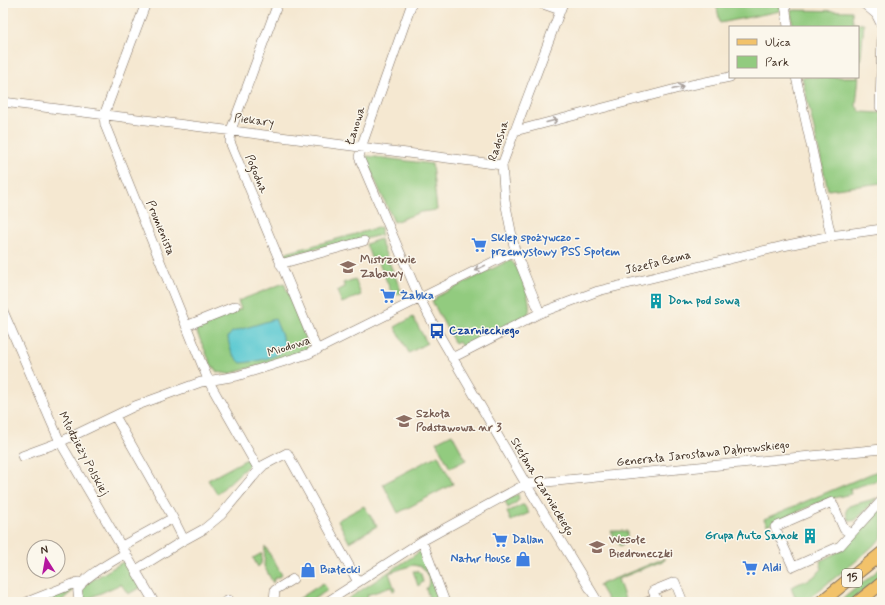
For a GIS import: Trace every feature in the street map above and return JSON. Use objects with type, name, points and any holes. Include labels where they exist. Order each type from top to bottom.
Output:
[{"type":"main road","name":"15","points":[[822,602],[882,553]]},
{"type":"main road","name":"15","points":[[858,602],[882,583]]},
{"type":"street","points":[[104,115],[146,3]]},
{"type":"street","name":"Pogodna","points":[[278,3],[231,130],[230,142],[317,350]]},
{"type":"street","name":"Łanowa","points":[[412,3],[361,147],[359,158],[420,299]]},
{"type":"street","points":[[540,3],[562,7]]},
{"type":"street","points":[[785,3],[788,26]]},
{"type":"street","points":[[863,3],[881,23]]},
{"type":"street","points":[[881,3],[881,23]]},
{"type":"street","name":"Radosna","points":[[540,313],[515,251],[505,201],[502,165],[562,7]]},
{"type":"street","points":[[880,107],[882,35]]},
{"type":"street","points":[[515,131],[691,84],[729,77]]},
{"type":"street","points":[[796,78],[831,236]]},
{"type":"street","name":"Piekary","points":[[3,102],[502,165]]},
{"type":"street","name":"Promienista","points":[[104,115],[105,125],[209,382],[259,470]]},
{"type":"street","name":"Józefa Bema","points":[[452,358],[540,313],[608,288],[831,236],[882,229]]},
{"type":"street","points":[[280,264],[364,241]]},
{"type":"street","name":"Miodowa","points":[[22,456],[60,442],[135,406],[201,382],[209,382],[237,376],[317,350],[515,251]]},
{"type":"street","name":"Stefana Czarnieckiego","points":[[420,299],[452,358],[526,484],[598,602]]},
{"type":"street","points":[[186,326],[236,306]]},
{"type":"street","name":"Młodzieży Polskiej","points":[[3,311],[60,442],[154,602]]},
{"type":"street","points":[[115,416],[184,540]]},
{"type":"street","name":"Generała Jarosława Dąbrowskiego","points":[[526,484],[882,449]]},
{"type":"street","points":[[136,570],[204,529],[220,515],[264,464],[287,453],[348,567],[358,582]]},
{"type":"street","points":[[327,602],[422,541],[526,484]]},
{"type":"street","points":[[851,534],[844,529],[832,502],[775,526],[793,567],[835,549],[851,534],[882,500]]},
{"type":"street","points":[[80,602],[78,590],[88,578],[124,549],[173,518]]},
{"type":"street","points":[[422,541],[445,602]]},
{"type":"street","points":[[274,600],[275,590],[294,579]]},
{"type":"street","points":[[27,602],[78,582],[81,585]]},
{"type":"street","points":[[647,602],[657,600],[653,591],[675,582],[683,602]]},
{"type":"green space","points":[[716,3],[776,3],[780,7],[780,11],[720,23]]},
{"type":"green space","points":[[791,10],[852,11],[853,23],[864,24],[859,75],[859,26],[793,26]]},
{"type":"green space","points":[[802,78],[859,78],[856,106],[861,112],[882,113],[882,183],[828,190]]},
{"type":"green space","points":[[367,156],[432,164],[437,210],[421,212],[394,222],[366,160]]},
{"type":"green space","points":[[381,227],[381,235],[287,256],[286,253]]},
{"type":"green space","points":[[380,239],[402,293],[393,296],[378,261],[373,263],[366,244]]},
{"type":"green space","points":[[510,260],[514,263],[525,285],[529,302],[528,314],[462,347],[459,342],[455,344],[432,301],[436,299],[436,297]]},
{"type":"green space","points":[[355,279],[361,295],[342,303],[337,291],[345,287],[343,283]]},
{"type":"green space","points":[[284,283],[308,343],[307,349],[293,356],[228,374],[217,372],[211,364],[194,326],[241,309],[238,301]]},
{"type":"green space","points":[[413,317],[427,343],[409,353],[395,327]]},
{"type":"green space","points":[[452,434],[466,460],[450,468],[436,442]]},
{"type":"green space","points":[[438,455],[453,484],[398,513],[383,484]]},
{"type":"green space","points":[[247,459],[250,464],[217,494],[208,480]]},
{"type":"green space","points":[[882,469],[882,479],[850,489],[851,494],[825,500],[767,525],[764,519]]},
{"type":"green space","points":[[518,494],[519,499],[508,508],[505,501]]},
{"type":"green space","points":[[877,498],[857,519],[853,521],[848,519],[846,511],[849,506]]},
{"type":"green space","points":[[524,505],[529,513],[511,521],[507,512]]},
{"type":"green space","points":[[364,506],[377,526],[349,542],[338,520]]},
{"type":"green space","points":[[882,506],[882,538],[855,562],[809,598],[802,602],[793,602],[796,599],[791,587],[812,578],[822,569],[820,561],[840,551]]},
{"type":"green space","points":[[611,531],[627,531],[627,541],[620,546]]},
{"type":"green space","points":[[265,546],[282,575],[274,579],[273,583],[264,566]]},
{"type":"green space","points":[[421,551],[441,602],[431,602],[430,599],[416,602],[429,597],[426,589],[429,581],[422,567],[413,565],[389,573],[395,590],[393,591],[391,587],[367,595],[369,602],[343,602]]},
{"type":"green space","points":[[262,553],[261,564],[258,567],[253,558]]},
{"type":"green space","points":[[665,558],[665,560],[618,579],[626,602],[609,602],[599,585]]},
{"type":"green space","points":[[123,562],[127,563],[142,587],[128,594],[121,584],[85,600],[81,596],[83,588],[89,582]]},
{"type":"green space","points":[[882,567],[882,576],[849,602],[839,602]]},
{"type":"green space","points":[[413,571],[418,571],[421,574],[423,582],[418,586]]},
{"type":"green space","points":[[323,583],[328,590],[309,602],[294,602]]},
{"type":"green space","points":[[77,587],[60,602],[46,602],[44,599]]},
{"type":"water","points":[[275,319],[286,346],[283,350],[279,354],[266,359],[241,363],[235,357],[229,345],[228,337],[232,332]]},
{"type":"place","name":"Sklep spożywczo - przemysłowy PSS Społem","points":[[479,245]]},
{"type":"place","name":"Mistrzowie Zabawy","points":[[348,267]]},
{"type":"place","name":"Żabka","points":[[388,296]]},
{"type":"place","name":"Dom pod sową","points":[[656,301]]},
{"type":"place","name":"Czarnieckiego","points":[[437,331]]},
{"type":"place","name":"Szkoła Podstawowa nr 3","points":[[404,421]]},
{"type":"place","name":"Grupa Auto Sanok","points":[[810,536]]},
{"type":"place","name":"Dallan","points":[[500,540]]},
{"type":"place","name":"Wesołe Biedroneczki","points":[[597,547]]},
{"type":"place","name":"Natur House","points":[[523,559]]},
{"type":"place","name":"Aldi","points":[[750,568]]},
{"type":"place","name":"Białecki","points":[[308,570]]}]
